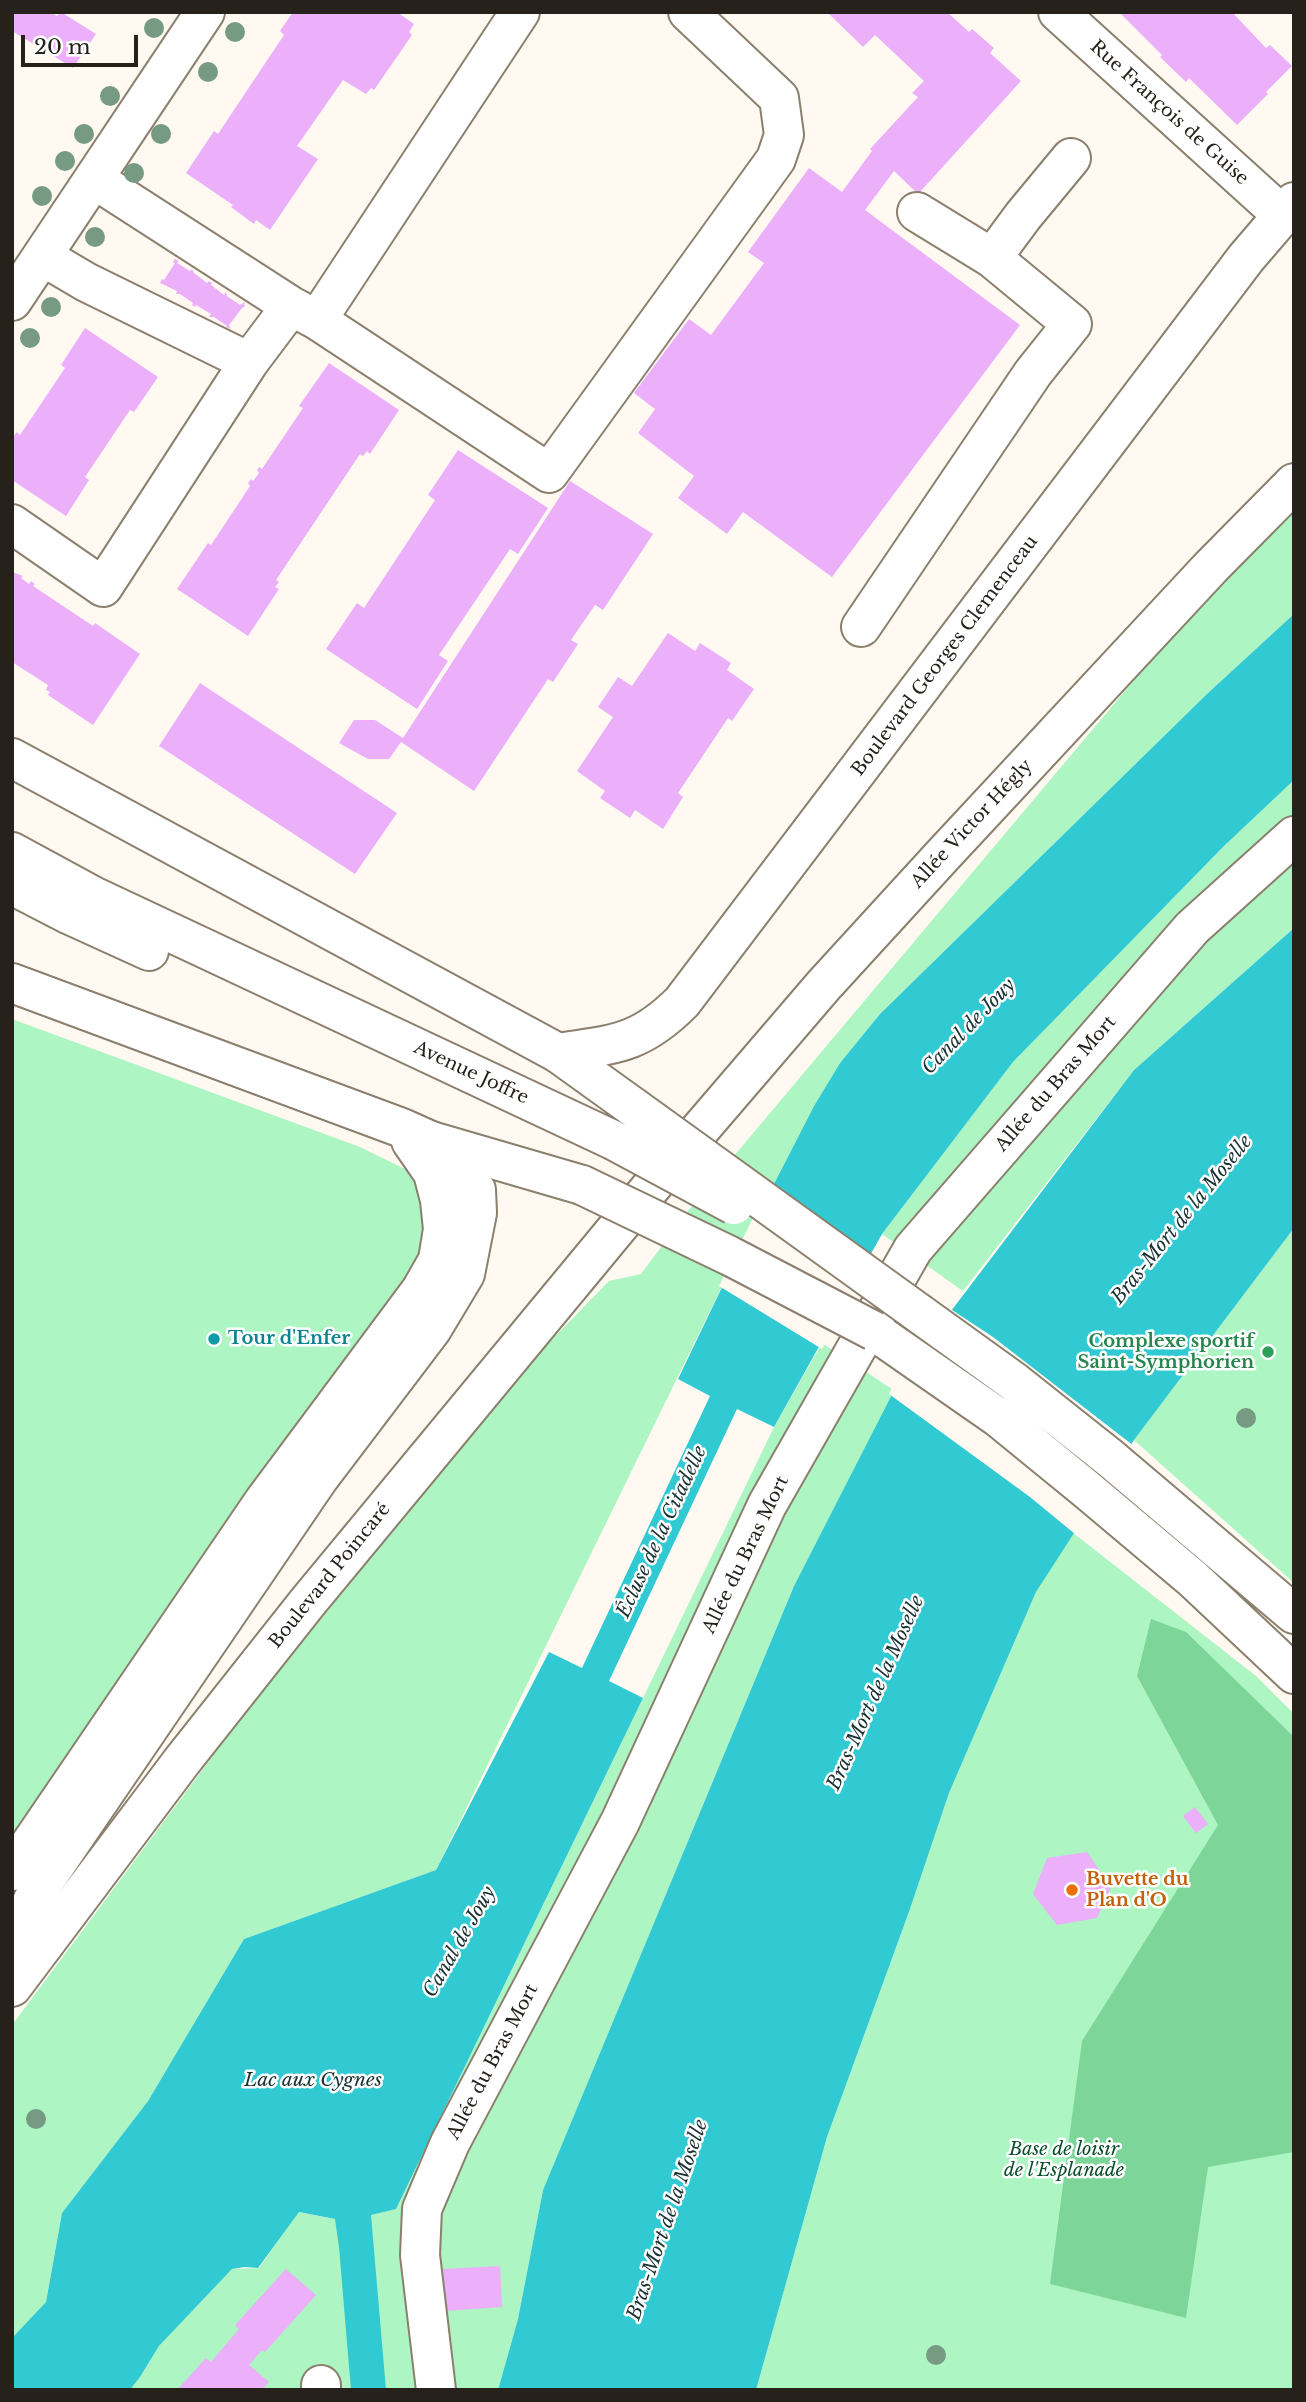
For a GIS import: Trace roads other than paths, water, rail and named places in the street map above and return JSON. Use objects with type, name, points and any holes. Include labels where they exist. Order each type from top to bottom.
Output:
[{"type":"main road","points":[[12,301],[205,12]]},
{"type":"main road","points":[[12,524],[103,587],[249,362],[304,313],[520,12]]},
{"type":"main road","points":[[94,179],[549,473],[776,159],[784,135],[779,98],[688,12]]},
{"type":"main road","name":"Rue François de Guise","points":[[1058,12],[1288,208]]},
{"type":"main road","points":[[992,258],[1071,158]]},
{"type":"main road","name":"Boulevard Georges Clemenceau","points":[[558,1053],[606,1047],[627,1041],[650,1029],[682,1002],[1288,208]]},
{"type":"main road","points":[[861,627],[1033,373],[1072,324],[992,258],[917,212]]},
{"type":"main road","points":[[42,257],[86,282],[249,362]]},
{"type":"main road","name":"Allée Victor Hégly","points":[[661,1175],[824,985],[1211,567],[1294,483]]},
{"type":"main road","points":[[12,758],[558,1053],[1013,1381],[1221,1550],[1294,1614]]},
{"type":"main road","name":"Allée du Bras Mort","points":[[436,2390],[420,2255],[422,2209],[450,2143],[620,1822],[767,1505],[913,1249],[1192,928],[1294,836]]},
{"type":"main road","name":"Avenue Joffre","points":[[12,852],[599,1161]]},
{"type":"main road","name":"Avenue Joffre","points":[[12,885],[70,915],[599,1161],[769,1224],[920,1314]]},
{"type":"main road","points":[[12,983],[416,1135],[599,1161],[730,1256],[874,1331],[999,1418],[1194,1579],[1294,1674]]},
{"type":"main road","points":[[12,1871],[264,1501],[421,1290],[438,1260],[443,1229],[440,1200],[433,1173],[416,1135]]},
{"type":"main road","points":[[12,1942],[37,1892],[52,1869],[319,1478],[432,1329],[464,1274],[477,1213],[476,1190],[416,1135]]},
{"type":"main road","name":"Boulevard Poincaré","points":[[12,1987],[181,1761],[307,1603],[661,1175]]},
{"type":"water","points":[[1294,614],[1294,780],[1223,847],[1013,1062],[882,1234],[774,1427],[737,1409],[609,1681],[643,1698],[396,2209],[371,2215],[386,2390],[351,2390],[335,2219],[299,2212],[258,2268],[232,2269],[159,2346],[130,2390],[12,2390],[12,2338],[46,2302],[62,2213],[148,2101],[244,1939],[436,1870],[549,1652],[582,1668],[710,1396],[678,1379],[737,1256],[814,1106],[840,1063],[880,1014],[1208,693]]},
{"type":"water","name":"Bras-Mort de la Moselle","points":[[1294,928],[1294,1228],[1134,1440],[1036,1592],[949,1793],[827,2137],[756,2390],[498,2390],[518,2319],[543,2190],[794,1586],[901,1377],[1134,1070]]},
{"type":"place","name":"Tour d'Enfer","points":[[214,1339]]},
{"type":"place","name":"Complexe sportif Saint-Symphorien","points":[[1268,1352]]},
{"type":"place","name":"Buvette du Plan d'O","points":[[1072,1890]]},
{"type":"water label","name":"Canal de Jouy","points":[[969,1027]]},
{"type":"water label","name":"Écluse de la Citadelle","points":[[662,1532]]},
{"type":"water label","name":"Canal de Jouy","points":[[460,1942]]},
{"type":"water label","name":"Lac aux Cygnes","points":[[313,2081]]},
{"type":"park label","name":"Base de loisir de l'Esplanade","points":[[1064,2160]]}]
